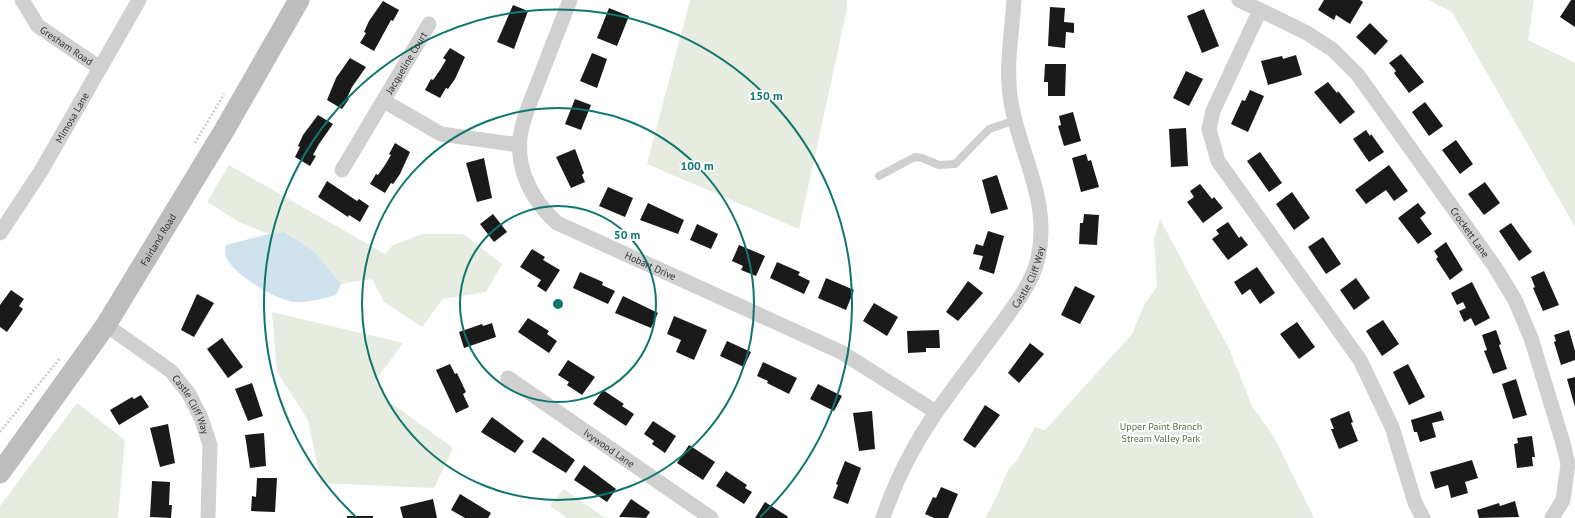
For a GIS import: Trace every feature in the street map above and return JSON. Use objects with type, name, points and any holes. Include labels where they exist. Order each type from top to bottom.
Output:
[{"type":"main road","name":"Fairland Road","points":[[1,471],[106,325],[225,129],[299,0]]},
{"type":"street","name":"Gresham Road","points":[[22,0],[38,26],[100,68]]},
{"type":"street","name":"Mimosa Lane","points":[[0,233],[41,171],[139,0]]},
{"type":"street","name":"Hobart Drive","points":[[570,0],[523,121],[519,145],[522,168],[531,192],[542,210],[557,224],[841,352],[936,412]]},
{"type":"street","name":"Castle Cliff Way","points":[[882,518],[893,488],[936,412],[1008,314],[1029,282],[1038,258],[1042,227],[1038,201],[1010,103],[1008,79],[1014,0]]},
{"type":"street","name":"Crockett Lane","points":[[1239,0],[1307,33],[1333,50],[1358,75],[1495,267],[1515,300],[1531,338],[1568,464],[1563,500],[1552,518]]},
{"type":"street","points":[[1260,10],[1213,111],[1209,129],[1218,161],[1360,360],[1392,427],[1415,504],[1424,518]]},
{"type":"street","name":"Jacqueline Court","points":[[342,170],[429,24]]},
{"type":"street","name":"Jacqueline Court","points":[[384,101],[441,134],[519,145]]},
{"type":"street","name":"Castle Cliff Way","points":[[106,325],[171,371],[189,394],[201,418],[210,446],[208,518]]},
{"type":"street","name":"Ivywood Lane","points":[[508,378],[711,518]]},
{"type":"lane","points":[[879,176],[915,157],[922,158],[939,165],[955,164],[989,129],[1016,120]]},
{"type":"path","points":[[192,148],[227,88]]},
{"type":"path","points":[[0,432],[63,354]]},
{"type":"green space","points":[[690,0],[847,0],[847,9],[799,229],[647,164]]},
{"type":"green space","points":[[1429,0],[1534,0],[1528,40],[1575,63],[1575,227],[1452,12]]},
{"type":"green space","points":[[229,165],[385,254],[393,245],[423,234],[463,234],[502,264],[486,292],[443,299],[422,327],[384,302],[372,279],[341,284],[314,251],[284,232],[269,234],[241,223],[207,202]]},
{"type":"green space","name":"Upper Paint Branch Stream Valley Park","points":[[1160,219],[1230,351],[1252,406],[1274,437],[1314,518],[985,518],[994,502],[1008,470],[1018,459],[1035,427],[1045,430],[1132,334],[1144,305],[1157,287],[1154,238]]},
{"type":"green space","points":[[272,312],[403,343],[375,381],[387,400],[453,448],[434,488],[321,483],[308,420],[277,372]]},
{"type":"green space","points":[[77,403],[125,440],[118,518],[0,518],[0,506]]},
{"type":"green space","points":[[564,489],[605,518],[567,518],[550,506]]},
{"type":"water","points":[[284,232],[314,251],[341,284],[336,295],[304,302],[285,300],[265,291],[245,278],[230,264],[226,257],[226,245],[269,234]]},
{"type":"building","points":[[1324,0],[1360,0],[1363,2],[1350,24],[1336,15],[1334,20],[1318,10]]},
{"type":"building","points":[[1571,0],[1575,0],[1575,27],[1560,17]]},
{"type":"building","points":[[383,1],[399,10],[393,21],[391,20],[374,51],[360,43],[366,33],[364,32],[369,21]]},
{"type":"building","points":[[513,5],[528,11],[514,49],[497,42]]},
{"type":"building","points":[[1050,7],[1065,8],[1064,22],[1074,23],[1074,33],[1066,32],[1065,48],[1048,46]]},
{"type":"building","points":[[609,8],[629,16],[617,46],[597,38]]},
{"type":"building","points":[[1204,9],[1219,46],[1202,53],[1187,16]]},
{"type":"building","points":[[1370,23],[1388,41],[1375,55],[1356,37]]},
{"type":"building","points":[[450,48],[465,57],[455,79],[448,89],[446,88],[440,98],[425,90],[431,79],[433,80],[446,60],[443,58]]},
{"type":"building","points":[[592,53],[607,59],[597,88],[580,81]]},
{"type":"building","points":[[1401,54],[1424,82],[1409,93],[1394,73],[1396,71],[1389,63]]},
{"type":"building","points":[[1296,55],[1302,75],[1268,85],[1261,61],[1282,56],[1283,59]]},
{"type":"building","points":[[350,58],[366,67],[352,87],[347,98],[349,99],[342,109],[327,100],[336,78]]},
{"type":"building","points":[[1045,64],[1066,64],[1065,96],[1048,96],[1048,82],[1044,82]]},
{"type":"building","points":[[1186,71],[1203,79],[1189,106],[1173,98]]},
{"type":"building","points":[[1328,82],[1337,93],[1338,91],[1355,112],[1340,124],[1314,92]]},
{"type":"building","points":[[1250,90],[1264,96],[1248,132],[1231,124],[1242,100],[1245,101]]},
{"type":"building","points":[[575,99],[591,105],[581,130],[565,124]]},
{"type":"building","points":[[1425,102],[1443,126],[1429,136],[1412,112]]},
{"type":"building","points":[[1073,112],[1081,141],[1064,146],[1058,126],[1061,125],[1059,116]]},
{"type":"building","points":[[318,115],[333,124],[319,144],[313,155],[316,156],[310,166],[295,157],[300,147],[298,146],[303,135]]},
{"type":"building","points":[[1186,128],[1188,166],[1171,167],[1169,129]]},
{"type":"building","points":[[1366,130],[1370,136],[1371,134],[1384,152],[1369,162],[1353,139]]},
{"type":"building","points":[[1456,140],[1473,164],[1460,174],[1442,150]]},
{"type":"building","points":[[395,143],[410,152],[400,174],[393,184],[391,183],[385,193],[370,184],[376,174],[378,175],[385,165],[391,155],[389,154]]},
{"type":"building","points":[[575,149],[584,173],[582,175],[585,182],[571,188],[556,157]]},
{"type":"building","points":[[1260,152],[1282,183],[1269,192],[1247,161]]},
{"type":"building","points":[[1086,154],[1088,161],[1091,160],[1099,187],[1081,192],[1072,158]]},
{"type":"building","points":[[484,158],[492,198],[477,202],[466,163]]},
{"type":"building","points":[[1389,165],[1408,191],[1394,201],[1386,190],[1366,204],[1355,190]]},
{"type":"building","points":[[997,175],[1008,209],[991,214],[982,180]]},
{"type":"building","points":[[327,181],[357,201],[359,199],[369,206],[360,222],[349,215],[348,217],[318,197]]},
{"type":"building","points":[[1485,182],[1500,203],[1484,215],[1468,194]]},
{"type":"building","points":[[1200,184],[1212,199],[1214,197],[1223,208],[1203,223],[1187,202],[1194,197],[1190,191]]},
{"type":"building","points":[[608,187],[633,198],[625,217],[599,206]]},
{"type":"building","points":[[1292,192],[1310,218],[1294,230],[1276,204]]},
{"type":"building","points":[[648,203],[684,220],[678,234],[640,220]]},
{"type":"building","points":[[1418,203],[1426,213],[1420,218],[1432,234],[1418,244],[1398,218]]},
{"type":"building","points":[[493,214],[507,232],[494,242],[480,224]]},
{"type":"building","points":[[1084,214],[1099,215],[1097,245],[1079,244],[1080,223],[1083,223]]},
{"type":"building","points":[[1228,222],[1239,238],[1241,236],[1248,245],[1228,260],[1212,239],[1219,234],[1216,230]]},
{"type":"building","points":[[1511,223],[1532,252],[1519,261],[1499,231]]},
{"type":"building","points":[[697,224],[718,234],[711,249],[690,240]]},
{"type":"building","points":[[988,231],[1004,236],[994,274],[979,269],[983,256],[973,254],[976,244],[983,246]]},
{"type":"building","points":[[1323,237],[1341,264],[1326,274],[1308,247]]},
{"type":"building","points":[[1446,242],[1463,270],[1450,280],[1436,259],[1438,257],[1434,251]]},
{"type":"building","points":[[739,245],[765,256],[756,276],[741,270],[743,266],[732,261]]},
{"type":"building","points":[[532,249],[545,257],[543,260],[560,270],[546,292],[537,286],[541,280],[520,267]]},
{"type":"building","points":[[777,262],[800,272],[798,275],[810,281],[804,294],[770,278]]},
{"type":"building","points":[[1257,267],[1275,293],[1260,304],[1250,289],[1242,295],[1234,282]]},
{"type":"building","points":[[1544,271],[1559,305],[1543,311],[1533,288],[1535,287],[1531,277]]},
{"type":"building","points":[[580,272],[603,282],[602,285],[615,291],[608,304],[573,288]]},
{"type":"building","points":[[826,278],[854,290],[846,310],[818,298]]},
{"type":"building","points":[[1356,278],[1370,298],[1354,310],[1340,290]]},
{"type":"building","points":[[968,281],[983,293],[958,321],[946,312]]},
{"type":"building","points":[[1472,282],[1490,318],[1475,326],[1471,318],[1464,322],[1459,311],[1466,308],[1463,302],[1457,305],[1451,293]]},
{"type":"building","points":[[1075,286],[1095,296],[1080,324],[1061,315]]},
{"type":"building","points":[[11,290],[24,299],[19,306],[23,309],[7,332],[0,327],[0,305]]},
{"type":"building","points":[[197,294],[214,303],[194,337],[181,330]]},
{"type":"building","points":[[623,296],[658,313],[651,328],[615,313]]},
{"type":"building","points":[[874,303],[898,317],[887,336],[863,321]]},
{"type":"building","points":[[674,316],[707,330],[694,360],[676,352],[681,340],[667,334]]},
{"type":"building","points":[[528,318],[549,331],[547,334],[557,341],[549,353],[518,332]]},
{"type":"building","points":[[1383,320],[1399,344],[1382,356],[1366,331]]},
{"type":"building","points":[[1297,322],[1315,347],[1299,359],[1280,334]]},
{"type":"building","points":[[492,323],[496,337],[464,348],[459,332],[482,324],[483,326]]},
{"type":"building","points":[[939,330],[940,348],[926,348],[926,352],[908,353],[907,331]]},
{"type":"building","points":[[1496,330],[1507,369],[1493,374],[1484,351],[1487,350],[1482,335]]},
{"type":"building","points":[[1569,330],[1575,351],[1575,360],[1561,365],[1554,342],[1556,341],[1554,335]]},
{"type":"building","points":[[222,338],[243,367],[228,378],[207,349]]},
{"type":"building","points":[[727,341],[751,352],[744,367],[720,356]]},
{"type":"building","points":[[1030,343],[1044,354],[1019,383],[1008,373]]},
{"type":"building","points":[[568,360],[595,377],[582,395],[567,385],[569,382],[558,375]]},
{"type":"building","points":[[763,362],[797,378],[789,394],[757,376]]},
{"type":"building","points":[[450,364],[455,374],[457,373],[466,392],[463,394],[469,407],[456,413],[436,370]]},
{"type":"building","points":[[1408,364],[1425,397],[1409,405],[1393,372]]},
{"type":"building","points":[[1575,377],[1575,407],[1567,379]]},
{"type":"building","points":[[1516,379],[1527,415],[1513,419],[1502,384]]},
{"type":"building","points":[[252,383],[263,416],[248,421],[235,389]]},
{"type":"building","points":[[818,384],[842,396],[834,411],[810,399]]},
{"type":"building","points":[[603,390],[624,404],[622,406],[634,414],[626,426],[593,404]]},
{"type":"building","points":[[141,395],[149,407],[119,425],[110,410],[132,397],[134,399]]},
{"type":"building","points":[[985,405],[1000,415],[975,448],[963,440]]},
{"type":"building","points":[[872,411],[875,449],[859,451],[853,413]]},
{"type":"building","points":[[1349,411],[1353,422],[1351,423],[1358,441],[1339,449],[1331,429],[1334,429],[1330,419]]},
{"type":"building","points":[[1441,411],[1444,420],[1432,423],[1436,437],[1420,442],[1417,432],[1414,432],[1411,420]]},
{"type":"building","points":[[492,417],[524,441],[515,453],[481,432]]},
{"type":"building","points":[[653,421],[676,436],[665,453],[652,444],[654,441],[644,434]]},
{"type":"building","points":[[168,424],[175,463],[160,467],[150,428]]},
{"type":"building","points":[[264,433],[266,466],[250,468],[245,435]]},
{"type":"building","points":[[1532,436],[1535,457],[1532,457],[1533,466],[1517,468],[1514,444],[1518,443],[1517,438]]},
{"type":"building","points":[[543,437],[575,460],[566,473],[532,452]]},
{"type":"building","points":[[689,445],[715,462],[703,480],[677,463]]},
{"type":"building","points":[[1472,460],[1478,478],[1465,482],[1468,493],[1451,498],[1448,485],[1435,489],[1430,472]]},
{"type":"building","points":[[845,461],[861,468],[848,504],[833,498],[838,485],[836,484]]},
{"type":"building","points":[[584,465],[616,489],[607,502],[574,480]]},
{"type":"building","points":[[726,471],[747,485],[745,488],[752,492],[744,504],[716,486]]},
{"type":"building","points":[[257,478],[277,478],[275,512],[251,511],[252,496],[256,497]]},
{"type":"building","points":[[152,481],[170,482],[169,505],[172,505],[171,518],[150,517]]},
{"type":"building","points":[[941,487],[958,494],[948,518],[934,518],[925,514],[933,497],[936,498]]},
{"type":"building","points":[[460,494],[491,513],[488,518],[465,518],[451,510]]},
{"type":"building","points":[[433,499],[437,518],[403,518],[400,507]]},
{"type":"building","points":[[631,499],[650,512],[646,518],[619,517]]},
{"type":"building","points":[[1515,501],[1519,517],[1479,518],[1477,510],[1499,503],[1500,506]]},
{"type":"building","points":[[765,502],[787,516],[788,518],[755,518]]},
{"type":"building","points":[[347,516],[373,516],[373,518],[347,518]]}]
